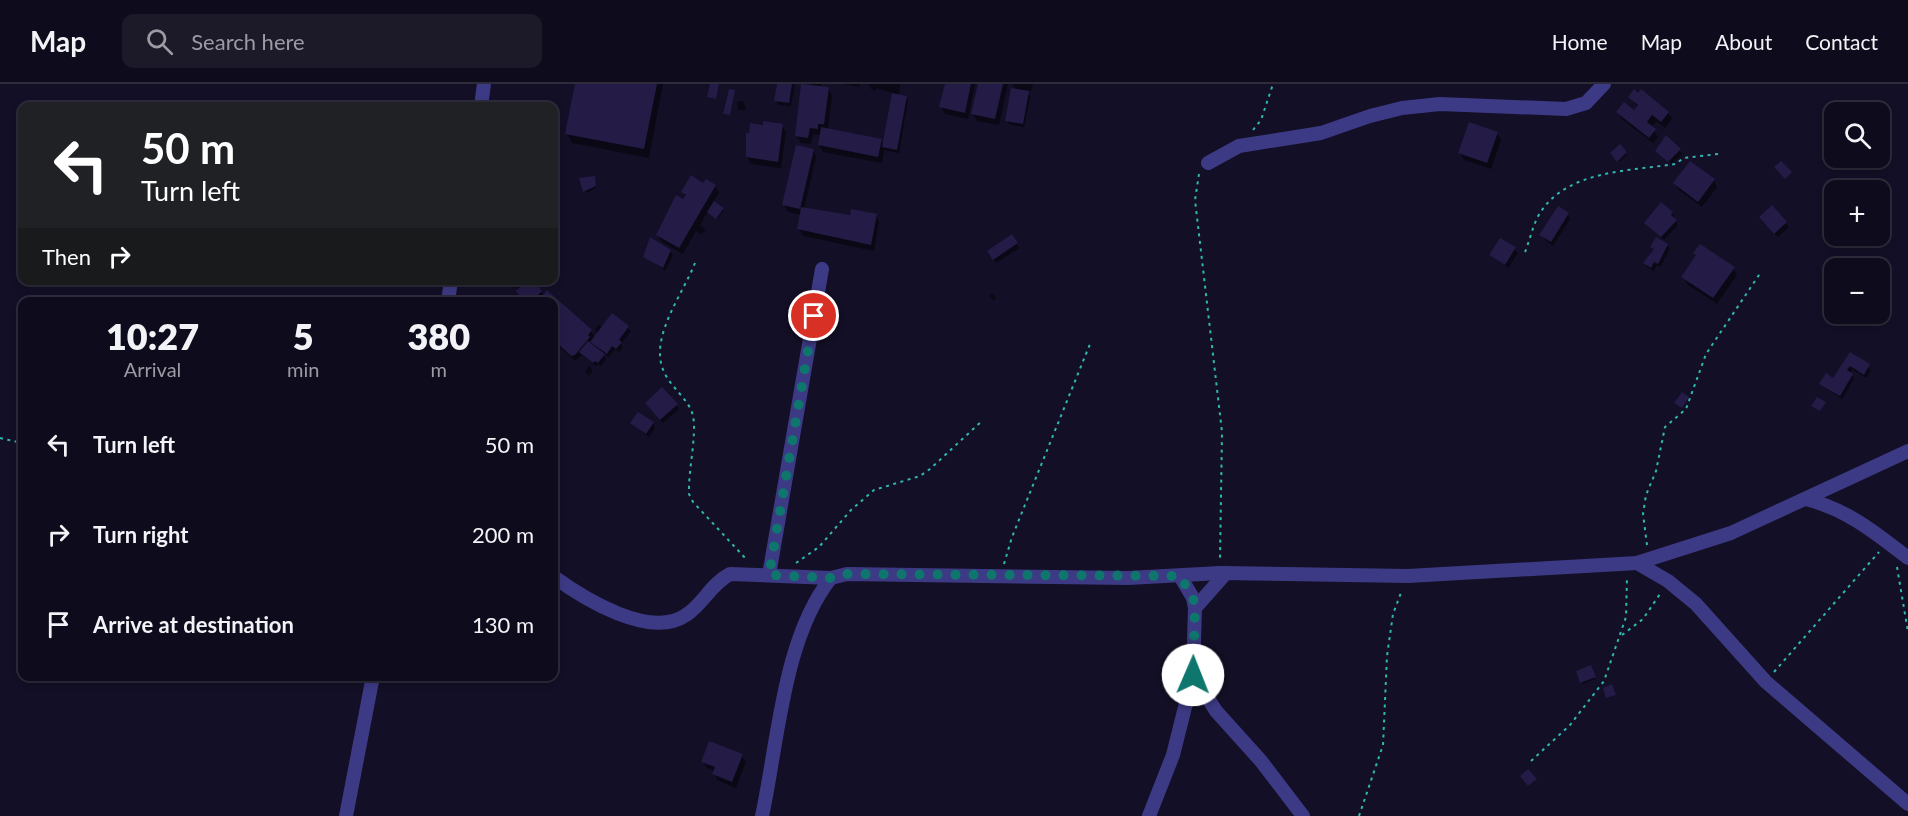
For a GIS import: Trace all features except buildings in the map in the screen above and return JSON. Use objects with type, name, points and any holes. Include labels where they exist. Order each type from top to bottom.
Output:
[{"type":"street","points":[[482,102],[484,84]]},
{"type":"street","points":[[1208,163],[1239,146],[1321,133],[1402,108],[1440,104],[1566,108],[1586,103],[1604,84]]},
{"type":"street","points":[[770,575],[822,269]]},
{"type":"street","points":[[558,580],[575,592],[628,618],[656,622],[675,621],[688,614],[713,586],[730,574],[831,578],[847,574],[1180,576],[1223,573],[1408,576],[1633,563],[1731,533],[1908,450]]},
{"type":"street","points":[[1805,499],[1829,504],[1845,512],[1908,558]]},
{"type":"street","points":[[1633,563],[1668,581],[1696,604],[1766,682],[1908,804]]},
{"type":"street","points":[[1195,608],[1223,573]]},
{"type":"street","points":[[1149,816],[1173,754],[1193,675],[1195,608],[1193,598],[1180,576]]},
{"type":"street","points":[[762,816],[777,727],[806,616],[831,578]]},
{"type":"street","points":[[1193,675],[1216,711],[1261,761],[1303,816]]},
{"type":"street","points":[[346,816],[372,681]]},
{"type":"path","points":[[1239,146],[1261,120],[1273,84]]},
{"type":"path","points":[[1525,252],[1540,213],[1559,194],[1582,179],[1675,164],[1684,158],[1718,154]]},
{"type":"path","points":[[1208,163],[1197,176],[1195,200],[1222,432],[1223,573]]},
{"type":"path","points":[[695,263],[663,332],[659,352],[665,376],[693,413],[689,494],[693,502],[770,575],[819,547],[851,510],[874,490],[920,476],[930,469],[983,420]]},
{"type":"path","points":[[1651,559],[1645,538],[1643,514],[1646,495],[1656,471],[1665,427],[1686,409],[1706,354],[1761,272]]},
{"type":"path","points":[[1001,575],[1012,537],[1090,344]]},
{"type":"path","points":[[0,438],[18,442]]},
{"type":"path","points":[[1891,545],[1908,632]]},
{"type":"path","points":[[1766,682],[1891,545]]},
{"type":"path","points":[[1531,761],[1570,725],[1604,681],[1622,635],[1633,563]]},
{"type":"path","points":[[1359,816],[1383,745],[1390,631],[1398,598],[1408,576]]},
{"type":"path","points":[[1622,635],[1643,619],[1668,581]]},
{"type":"route","points":[[814,316],[769,575],[831,578],[847,574],[1128,578],[1180,576],[1193,598],[1195,608],[1193,675]]}]
